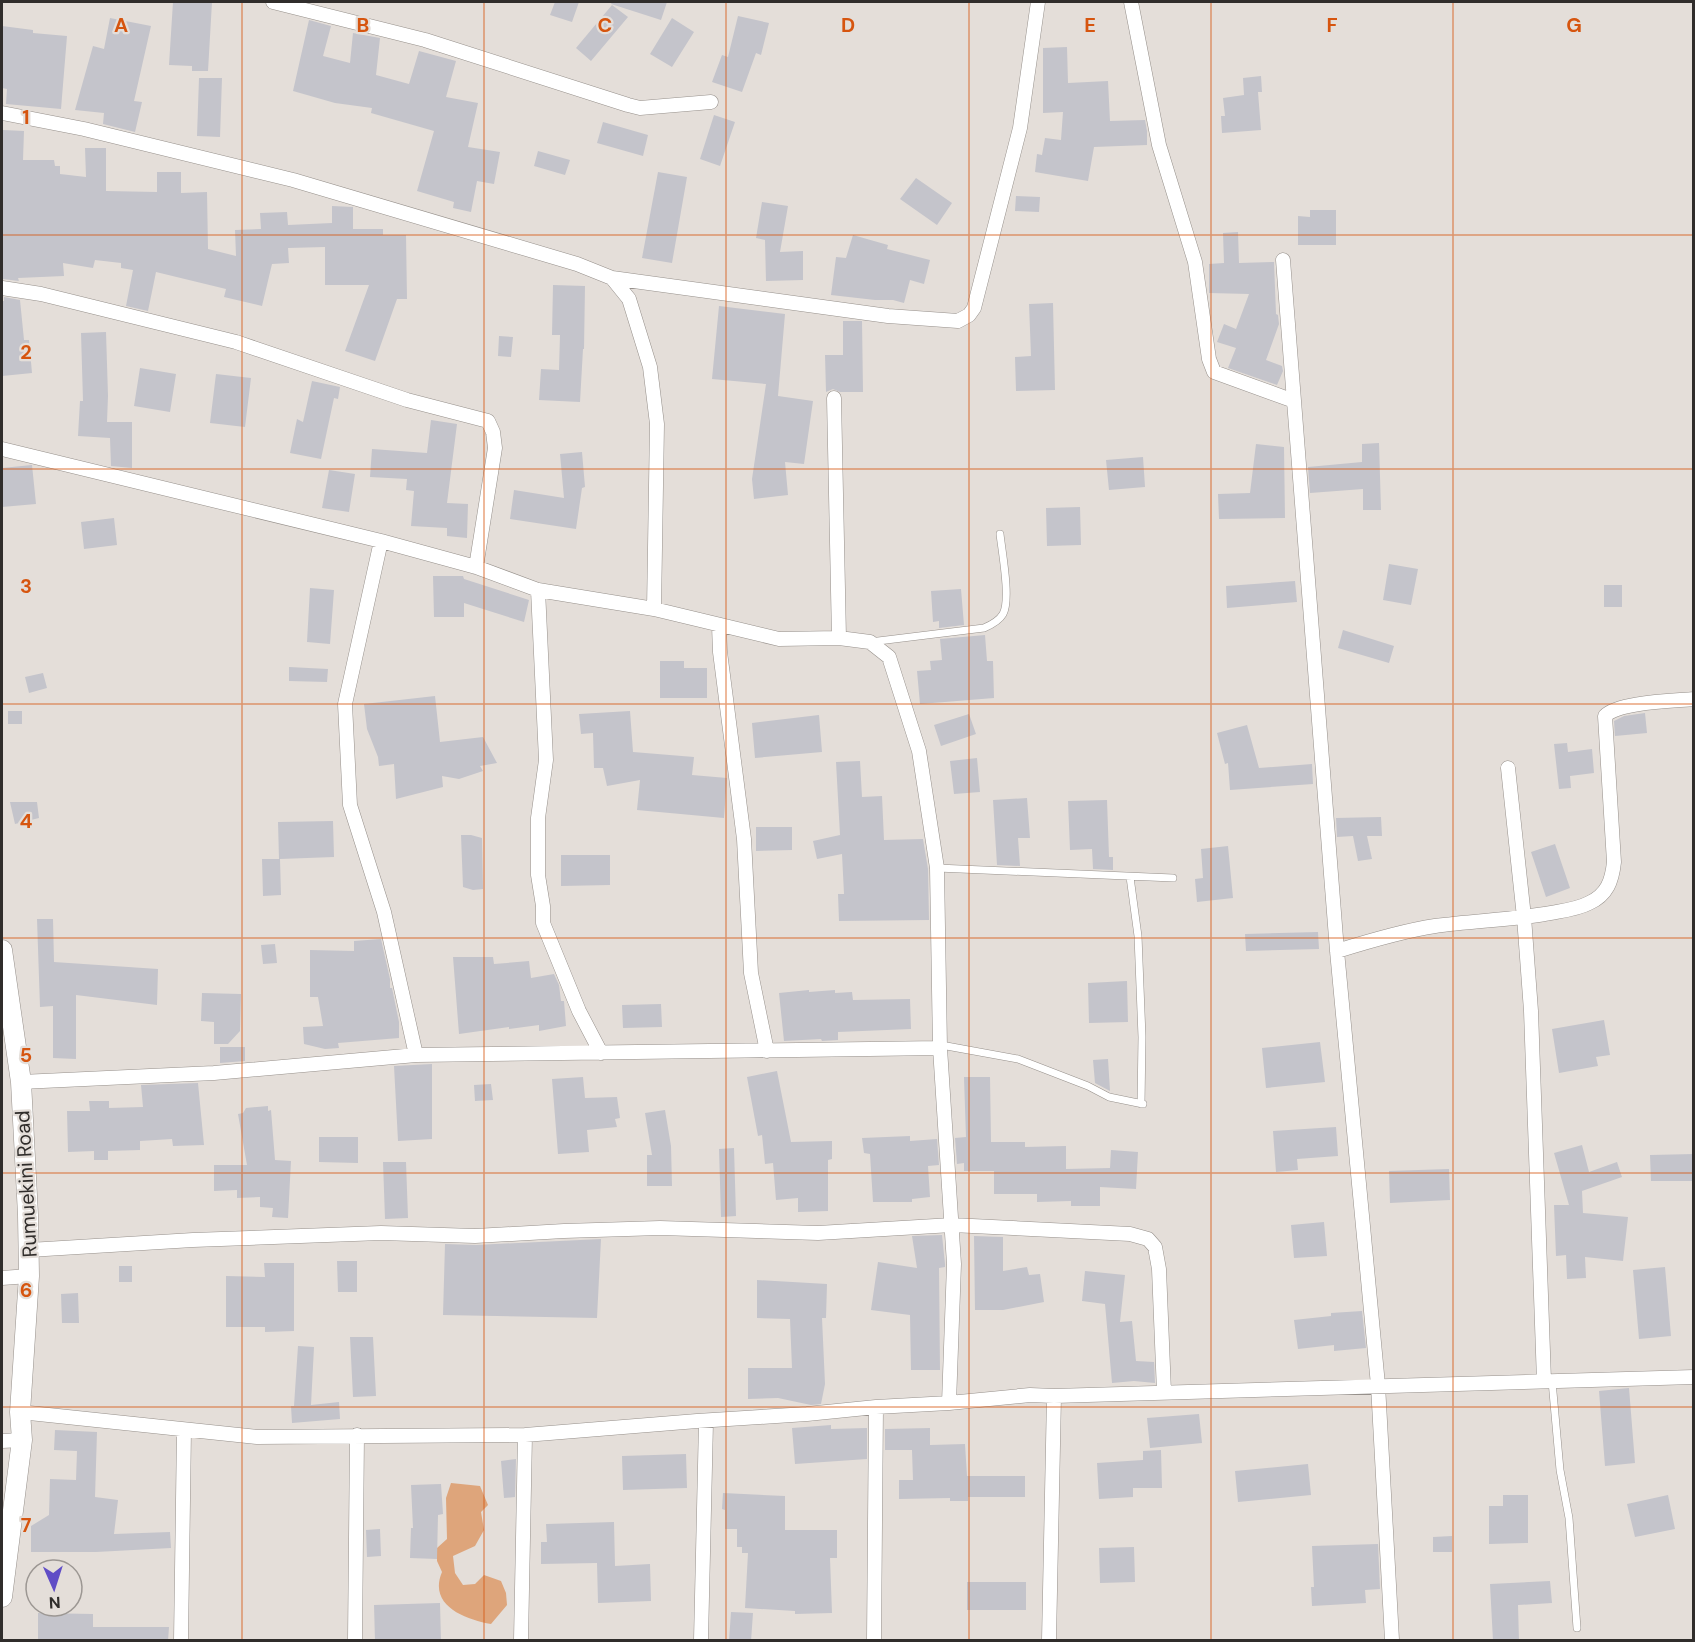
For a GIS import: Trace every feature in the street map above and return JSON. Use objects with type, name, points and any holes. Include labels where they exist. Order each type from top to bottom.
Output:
[{"type":"street","points":[[273,2],[426,40],[640,108],[711,102]]},
{"type":"street","points":[[2,113],[84,129],[292,180],[578,264],[612,278],[888,316],[957,321],[969,315],[974,308],[1020,128],[1038,2]]},
{"type":"street","points":[[1131,2],[1159,145],[1195,262],[1209,359],[1214,372],[1294,401]]},
{"type":"street","points":[[1283,260],[1337,951],[1378,1385],[1392,1641]]},
{"type":"street","points":[[612,278],[629,299],[650,367],[657,424],[654,609]]},
{"type":"street","points":[[2,288],[41,294],[236,342],[407,400],[488,422],[493,432],[495,448],[476,567]]},
{"type":"street","points":[[834,398],[839,638]]},
{"type":"street","points":[[2,449],[381,541],[476,567],[538,590],[654,609],[779,639],[839,638],[870,642],[889,657],[919,751],[937,868],[941,1047],[954,1264],[949,1403]]},
{"type":"street","points":[[381,541],[345,704],[350,805],[384,912],[416,1055]]},
{"type":"street","points":[[538,590],[546,760],[538,818],[538,875],[543,923],[579,1011],[601,1053]]},
{"type":"street","points":[[719,626],[720,652],[744,839],[751,973],[767,1051]]},
{"type":"street","points":[[1337,951],[1396,933],[1435,926],[1564,911],[1589,903],[1602,894],[1613,876],[1614,862],[1605,719],[1607,713],[1627,706],[1694,699]]},
{"type":"street","points":[[1508,768],[1524,917],[1531,1011],[1548,1381]]},
{"type":"street","name":"Rumuekini Road","points":[[2,950],[4,993],[21,1082],[29,1250],[20,1412],[22,1440],[2,1597]]},
{"type":"street","points":[[21,1082],[214,1073],[416,1055],[941,1047]]},
{"type":"street","points":[[29,1250],[193,1240],[381,1233],[475,1236],[660,1228],[819,1233],[952,1225],[1130,1234],[1148,1239],[1155,1247],[1159,1269],[1164,1392]]},
{"type":"street","points":[[2,1278],[29,1276]]},
{"type":"street","points":[[20,1412],[256,1437],[525,1435],[1030,1395],[1694,1377]]},
{"type":"street","points":[[1049,1641],[1054,1396]]},
{"type":"street","points":[[874,1641],[876,1407]]},
{"type":"street","points":[[701,1641],[706,1422]]},
{"type":"street","points":[[181,1641],[184,1430]]},
{"type":"street","points":[[355,1641],[357,1435]]},
{"type":"street","points":[[521,1641],[525,1435]]},
{"type":"street","points":[[2,1441],[22,1440]]},
{"type":"lane","points":[[870,642],[984,628],[994,623],[1003,615],[1007,602],[1000,534]]},
{"type":"lane","points":[[937,868],[1173,878]]},
{"type":"lane","points":[[941,1047],[1018,1059],[1088,1086],[1109,1097],[1142,1104],[1138,936],[1130,877]]},
{"type":"lane","points":[[1548,1381],[1569,1518],[1577,1628]]},
{"type":"shaded area","points":[[451,1483],[480,1486],[488,1505],[481,1512],[484,1530],[475,1546],[453,1556],[455,1573],[463,1585],[475,1584],[484,1575],[501,1581],[506,1593],[507,1605],[491,1624],[451,1609],[444,1602],[440,1593],[439,1584],[442,1572],[437,1561],[437,1548],[447,1539],[446,1498]]},
{"type":"building","points":[[173,2],[212,2],[208,71],[192,71],[192,66],[169,65]]},
{"type":"building","points":[[555,2],[579,2],[572,22],[550,15]]},
{"type":"building","points":[[612,2],[667,2],[661,20],[611,4]]},
{"type":"building","points":[[612,5],[628,17],[591,61],[576,48]]},
{"type":"building","points":[[738,16],[769,23],[761,55],[756,53],[742,92],[712,82],[722,55],[728,57]]},
{"type":"building","points":[[110,18],[151,26],[134,101],[142,102],[135,132],[103,124],[104,113],[75,110],[93,46],[104,49]]},
{"type":"building","points":[[672,18],[694,32],[672,67],[650,54]]},
{"type":"building","points":[[309,20],[331,26],[323,56],[350,63],[353,33],[380,38],[376,75],[409,84],[419,51],[456,61],[446,97],[478,103],[468,147],[500,152],[494,184],[477,181],[471,212],[453,208],[454,202],[417,191],[434,131],[371,113],[372,108],[335,103],[293,91]]},
{"type":"building","points":[[2,26],[33,30],[33,33],[67,36],[61,109],[6,104],[7,89],[2,88]]},
{"type":"building","points":[[1067,47],[1068,83],[1108,81],[1110,121],[1145,120],[1147,131],[1147,145],[1094,147],[1088,181],[1035,172],[1037,154],[1042,155],[1045,138],[1061,140],[1063,112],[1043,113],[1043,48]]},
{"type":"building","points":[[1261,76],[1262,92],[1258,92],[1261,130],[1222,133],[1221,116],[1225,116],[1223,98],[1244,95],[1243,78]]},
{"type":"building","points":[[199,78],[222,78],[220,137],[197,136]]},
{"type":"building","points":[[714,115],[735,122],[720,166],[700,159]]},
{"type":"building","points":[[603,122],[648,135],[643,156],[597,143]]},
{"type":"building","points":[[3,130],[24,131],[23,160],[54,160],[55,166],[60,166],[60,174],[86,177],[85,148],[106,148],[106,191],[157,192],[157,172],[181,172],[181,193],[207,192],[208,249],[236,256],[235,230],[261,229],[260,213],[287,212],[288,225],[332,223],[332,206],[353,207],[353,229],[383,229],[383,235],[406,235],[407,299],[397,299],[375,361],[345,351],[369,285],[325,285],[325,247],[288,248],[289,263],[272,264],[262,306],[224,297],[226,289],[156,272],[148,311],[126,306],[133,270],[121,268],[121,263],[95,260],[93,268],[63,263],[64,276],[18,278],[19,281],[3,279]]},
{"type":"building","points":[[538,151],[570,160],[565,175],[534,166]]},
{"type":"building","points":[[658,172],[687,177],[672,263],[642,258]]},
{"type":"building","points":[[916,178],[952,203],[937,225],[900,199]]},
{"type":"building","points":[[1016,196],[1040,197],[1039,212],[1015,211]]},
{"type":"building","points":[[762,202],[788,206],[780,252],[803,251],[803,280],[766,281],[765,240],[756,238]]},
{"type":"building","points":[[1310,210],[1336,210],[1336,245],[1298,245],[1298,216],[1310,217]]},
{"type":"building","points":[[1238,232],[1239,263],[1274,262],[1276,314],[1279,324],[1266,360],[1282,366],[1283,371],[1277,385],[1228,368],[1236,348],[1217,342],[1224,324],[1236,329],[1249,294],[1209,293],[1209,264],[1224,263],[1223,233]]},
{"type":"building","points":[[853,235],[888,245],[887,249],[930,260],[924,284],[910,280],[904,303],[831,295],[836,257],[846,258]]},
{"type":"building","points":[[553,285],[585,286],[580,402],[539,400],[541,369],[559,370],[560,335],[552,335]]},
{"type":"building","points":[[4,297],[20,300],[24,340],[29,340],[32,373],[2,376],[2,301]]},
{"type":"building","points":[[1053,303],[1055,390],[1016,391],[1015,357],[1031,356],[1029,304]]},
{"type":"building","points":[[719,306],[785,314],[778,396],[813,401],[804,464],[785,462],[788,495],[754,499],[752,479],[766,384],[712,379]]},
{"type":"building","points":[[843,321],[862,321],[863,392],[840,392],[833,389],[826,392],[825,355],[843,355]]},
{"type":"building","points":[[106,332],[107,422],[132,422],[132,468],[111,466],[110,438],[78,436],[80,401],[83,401],[81,333]]},
{"type":"building","points":[[499,336],[513,337],[511,357],[498,356]]},
{"type":"building","points":[[140,368],[176,374],[170,412],[134,406]]},
{"type":"building","points":[[216,374],[251,378],[245,427],[210,423]]},
{"type":"building","points":[[312,381],[340,387],[338,399],[334,398],[321,459],[290,453],[297,419],[303,422]]},
{"type":"building","points":[[431,420],[457,424],[447,503],[468,504],[467,538],[447,536],[447,528],[411,526],[414,491],[406,490],[407,479],[370,477],[372,449],[427,453]]},
{"type":"building","points":[[1379,443],[1381,510],[1363,510],[1363,489],[1310,493],[1308,467],[1362,462],[1362,444]]},
{"type":"building","points":[[1256,444],[1284,447],[1285,518],[1219,519],[1218,494],[1250,493]]},
{"type":"building","points":[[582,452],[585,487],[582,488],[576,529],[510,519],[514,490],[564,498],[560,454]]},
{"type":"building","points":[[1143,457],[1145,487],[1109,490],[1106,460]]},
{"type":"building","points":[[32,465],[36,504],[2,507],[2,468]]},
{"type":"building","points":[[329,470],[355,474],[349,512],[322,508]]},
{"type":"building","points":[[1080,507],[1081,545],[1047,546],[1046,508]]},
{"type":"building","points":[[114,518],[117,545],[84,549],[81,522]]},
{"type":"building","points":[[1389,564],[1418,569],[1411,605],[1383,600]]},
{"type":"building","points":[[433,576],[463,576],[464,579],[529,600],[524,622],[464,603],[464,617],[434,617]]},
{"type":"building","points":[[1295,581],[1297,602],[1227,608],[1226,586]]},
{"type":"building","points":[[1604,585],[1622,585],[1622,607],[1604,607]]},
{"type":"building","points":[[310,588],[334,590],[330,644],[307,642]]},
{"type":"building","points":[[961,589],[964,625],[939,628],[939,621],[933,622],[931,591]]},
{"type":"building","points":[[1343,630],[1394,646],[1389,663],[1338,648]]},
{"type":"building","points":[[985,635],[987,661],[993,661],[994,698],[920,704],[917,671],[931,670],[930,661],[942,660],[940,639]]},
{"type":"building","points":[[660,661],[684,661],[684,668],[707,668],[707,698],[660,698]]},
{"type":"building","points":[[289,667],[328,669],[327,682],[289,681]]},
{"type":"building","points":[[43,673],[47,688],[29,693],[25,677]]},
{"type":"building","points":[[435,696],[440,742],[483,737],[497,763],[480,766],[483,771],[459,779],[442,776],[443,787],[396,799],[394,764],[379,766],[378,757],[367,729],[364,704]]},
{"type":"building","points":[[8,711],[22,711],[22,724],[8,724]]},
{"type":"building","points":[[630,711],[633,752],[694,757],[692,775],[727,778],[724,818],[637,810],[640,780],[607,786],[603,768],[594,768],[593,733],[581,734],[579,714]]},
{"type":"building","points":[[1645,713],[1647,733],[1615,736],[1614,721],[1624,716]]},
{"type":"building","points":[[969,714],[976,734],[941,746],[934,725]]},
{"type":"building","points":[[819,715],[822,752],[755,758],[752,723]]},
{"type":"building","points":[[1247,725],[1259,768],[1312,764],[1313,784],[1230,790],[1228,763],[1225,764],[1217,733]]},
{"type":"building","points":[[1567,743],[1568,752],[1592,749],[1594,773],[1570,776],[1571,788],[1559,789],[1554,744]]},
{"type":"building","points":[[977,758],[980,792],[954,794],[950,761]]},
{"type":"building","points":[[860,761],[862,797],[882,796],[884,840],[923,839],[928,869],[929,920],[839,921],[838,894],[844,894],[842,854],[817,859],[813,841],[840,835],[836,762]]},
{"type":"building","points":[[1027,798],[1030,838],[1018,838],[1020,866],[997,865],[993,800]]},
{"type":"building","points":[[1107,800],[1109,857],[1113,857],[1113,870],[1093,869],[1092,849],[1070,850],[1068,801]]},
{"type":"building","points":[[10,802],[37,802],[39,818],[15,824]]},
{"type":"building","points":[[1381,817],[1382,836],[1367,836],[1372,859],[1358,861],[1353,836],[1337,837],[1336,818]]},
{"type":"building","points":[[333,821],[334,857],[280,859],[281,895],[263,896],[262,859],[279,859],[278,822]]},
{"type":"building","points":[[756,827],[792,827],[792,850],[756,851]]},
{"type":"building","points":[[461,835],[482,838],[483,889],[473,890],[463,887]]},
{"type":"building","points":[[1555,844],[1570,888],[1546,897],[1531,852]]},
{"type":"building","points":[[1228,846],[1233,898],[1197,902],[1195,879],[1203,878],[1201,849]]},
{"type":"building","points":[[561,855],[610,855],[610,885],[561,886]]},
{"type":"building","points":[[37,919],[53,919],[54,962],[158,969],[157,1005],[76,995],[76,1059],[53,1058],[53,1006],[40,1007]]},
{"type":"building","points":[[1318,932],[1319,949],[1246,951],[1245,934]]},
{"type":"building","points":[[381,939],[399,1022],[399,1038],[338,1043],[339,1048],[325,1049],[304,1044],[303,1027],[323,1026],[318,997],[310,997],[310,950],[354,951],[354,941]]},
{"type":"building","points":[[275,944],[277,963],[263,964],[261,945]]},
{"type":"building","points":[[453,957],[493,957],[494,964],[529,961],[531,978],[554,974],[559,985],[561,1001],[564,1001],[566,1026],[539,1031],[539,1025],[509,1029],[509,1027],[459,1034]]},
{"type":"building","points":[[1127,981],[1128,1022],[1089,1023],[1088,983]]},
{"type":"building","points":[[809,990],[809,992],[835,990],[835,993],[852,992],[853,1000],[910,999],[911,1029],[838,1032],[838,1040],[784,1041],[779,993]]},
{"type":"building","points":[[202,993],[241,994],[240,1031],[228,1044],[214,1044],[214,1022],[201,1021]]},
{"type":"building","points":[[661,1004],[662,1027],[623,1028],[622,1005]]},
{"type":"building","points":[[1604,1020],[1610,1055],[1596,1057],[1598,1066],[1559,1073],[1552,1029]]},
{"type":"building","points":[[1320,1042],[1325,1082],[1266,1088],[1262,1048]]},
{"type":"building","points":[[220,1047],[245,1047],[245,1061],[220,1063]]},
{"type":"building","points":[[1108,1059],[1110,1091],[1095,1083],[1093,1060]]},
{"type":"building","points":[[432,1064],[432,1139],[398,1141],[394,1066]]},
{"type":"building","points":[[777,1071],[791,1142],[832,1141],[832,1159],[828,1160],[828,1211],[798,1212],[798,1198],[776,1200],[773,1163],[765,1164],[762,1135],[758,1136],[747,1077]]},
{"type":"building","points":[[583,1077],[585,1098],[617,1097],[620,1118],[615,1119],[617,1127],[587,1130],[589,1152],[558,1154],[552,1079]]},
{"type":"building","points":[[964,1077],[990,1077],[991,1142],[1025,1142],[1025,1147],[1066,1146],[1066,1169],[1110,1168],[1111,1150],[1138,1152],[1136,1189],[1100,1187],[1100,1206],[1071,1206],[1071,1201],[1037,1202],[1037,1194],[994,1194],[994,1171],[964,1171],[964,1163],[957,1164],[955,1138],[966,1137]]},
{"type":"building","points":[[198,1083],[204,1145],[173,1146],[172,1139],[140,1141],[140,1150],[108,1151],[108,1160],[94,1160],[94,1151],[68,1152],[67,1111],[90,1111],[89,1101],[109,1101],[109,1108],[143,1107],[141,1085]]},
{"type":"building","points":[[491,1084],[493,1100],[475,1101],[474,1085]]},
{"type":"building","points":[[268,1106],[268,1111],[271,1110],[275,1160],[291,1161],[288,1218],[272,1217],[273,1208],[260,1207],[260,1197],[237,1198],[237,1190],[214,1191],[214,1165],[247,1165],[238,1114],[243,1113],[246,1108]]},
{"type":"building","points":[[665,1110],[671,1146],[672,1186],[647,1186],[647,1155],[652,1155],[645,1113]]},
{"type":"building","points":[[1336,1127],[1338,1156],[1297,1159],[1298,1170],[1276,1172],[1273,1131]]},
{"type":"building","points":[[910,1136],[910,1141],[937,1139],[939,1165],[928,1166],[930,1197],[912,1199],[912,1202],[873,1202],[870,1154],[864,1153],[862,1138]]},
{"type":"building","points":[[319,1137],[358,1137],[358,1163],[319,1162]]},
{"type":"building","points":[[1582,1145],[1589,1172],[1617,1162],[1622,1177],[1582,1191],[1583,1213],[1628,1217],[1623,1261],[1585,1257],[1586,1278],[1567,1279],[1566,1255],[1556,1256],[1554,1205],[1569,1205],[1554,1153]]},
{"type":"building","points":[[734,1148],[736,1216],[721,1217],[719,1149]]},
{"type":"building","points":[[1694,1154],[1694,1181],[1651,1181],[1650,1155]]},
{"type":"building","points":[[383,1162],[406,1162],[408,1218],[385,1219]]},
{"type":"building","points":[[1449,1169],[1450,1200],[1390,1203],[1389,1171]]},
{"type":"building","points":[[1324,1222],[1327,1256],[1294,1258],[1291,1225]]},
{"type":"building","points":[[942,1235],[945,1267],[939,1268],[940,1370],[911,1370],[910,1315],[871,1310],[878,1262],[917,1268],[912,1236]]},
{"type":"building","points":[[974,1236],[1003,1237],[1003,1271],[1027,1267],[1029,1275],[1040,1274],[1044,1302],[1003,1310],[975,1310]]},
{"type":"building","points":[[601,1239],[597,1318],[443,1315],[445,1244],[476,1245]]},
{"type":"building","points":[[337,1261],[357,1261],[357,1292],[338,1292]]},
{"type":"building","points":[[264,1263],[294,1263],[294,1331],[265,1332],[265,1327],[226,1327],[226,1276],[265,1277]]},
{"type":"building","points":[[119,1266],[132,1266],[132,1282],[119,1282]]},
{"type":"building","points":[[1665,1267],[1671,1336],[1639,1339],[1633,1270]]},
{"type":"building","points":[[1085,1271],[1125,1275],[1120,1322],[1132,1321],[1136,1361],[1154,1362],[1155,1383],[1134,1381],[1112,1383],[1105,1304],[1082,1301]]},
{"type":"building","points":[[757,1280],[827,1284],[826,1318],[822,1318],[825,1384],[821,1404],[811,1405],[778,1398],[748,1399],[748,1368],[792,1368],[790,1319],[757,1318]]},
{"type":"building","points":[[78,1293],[79,1323],[62,1323],[61,1294]]},
{"type":"building","points":[[1362,1311],[1366,1348],[1334,1351],[1334,1345],[1298,1349],[1294,1320],[1331,1316],[1331,1313]]},
{"type":"building","points":[[350,1337],[373,1337],[376,1396],[353,1397]]},
{"type":"building","points":[[298,1346],[314,1347],[311,1405],[339,1402],[340,1419],[292,1423],[291,1406],[294,1406]]},
{"type":"building","points":[[1629,1388],[1635,1463],[1605,1466],[1599,1391]]},
{"type":"building","points":[[1199,1414],[1202,1443],[1150,1448],[1147,1418]]},
{"type":"building","points":[[831,1425],[831,1429],[867,1428],[867,1459],[795,1464],[792,1428]]},
{"type":"building","points":[[930,1428],[930,1445],[965,1444],[967,1476],[1025,1476],[1025,1497],[968,1497],[968,1501],[950,1501],[950,1498],[899,1499],[899,1480],[913,1480],[912,1450],[885,1450],[885,1429]]},
{"type":"building","points":[[55,1430],[97,1432],[95,1497],[118,1500],[114,1534],[170,1532],[171,1548],[96,1552],[31,1552],[31,1526],[49,1515],[50,1479],[76,1480],[77,1451],[54,1450]]},
{"type":"building","points":[[1161,1450],[1162,1488],[1133,1488],[1133,1497],[1099,1499],[1097,1463],[1143,1460],[1143,1451]]},
{"type":"building","points":[[686,1454],[687,1488],[623,1490],[622,1456]]},
{"type":"building","points":[[516,1459],[515,1497],[504,1498],[501,1461]]},
{"type":"building","points":[[1308,1464],[1311,1495],[1238,1502],[1235,1471]]},
{"type":"building","points":[[441,1484],[443,1514],[438,1515],[437,1559],[410,1558],[411,1528],[413,1528],[411,1485]]},
{"type":"building","points":[[723,1493],[785,1496],[785,1530],[837,1530],[837,1558],[830,1558],[832,1613],[795,1614],[795,1611],[745,1608],[748,1553],[742,1553],[742,1547],[737,1547],[737,1529],[725,1529],[725,1510],[722,1509]]},
{"type":"building","points":[[1503,1495],[1528,1495],[1528,1543],[1489,1544],[1489,1506],[1503,1506]]},
{"type":"building","points":[[1668,1495],[1675,1529],[1635,1537],[1627,1504]]},
{"type":"building","points":[[614,1522],[615,1566],[650,1564],[651,1601],[598,1603],[597,1563],[541,1564],[541,1542],[547,1542],[546,1524]]},
{"type":"building","points":[[380,1529],[381,1556],[367,1557],[366,1530]]},
{"type":"building","points":[[1452,1536],[1452,1552],[1433,1552],[1433,1537]]},
{"type":"building","points":[[1378,1544],[1380,1589],[1365,1590],[1366,1603],[1312,1606],[1311,1587],[1314,1587],[1312,1546]]},
{"type":"building","points":[[1134,1547],[1135,1582],[1100,1583],[1099,1548]]},
{"type":"building","points":[[1550,1581],[1552,1603],[1518,1605],[1519,1641],[1493,1641],[1490,1584]]},
{"type":"building","points":[[967,1582],[1026,1582],[1026,1610],[967,1610]]},
{"type":"building","points":[[440,1603],[441,1641],[375,1641],[374,1605]]},
{"type":"building","points":[[731,1612],[753,1613],[751,1641],[729,1641]]},
{"type":"building","points":[[84,1614],[93,1614],[93,1627],[169,1627],[168,1641],[38,1641],[38,1618],[84,1618]]}]
